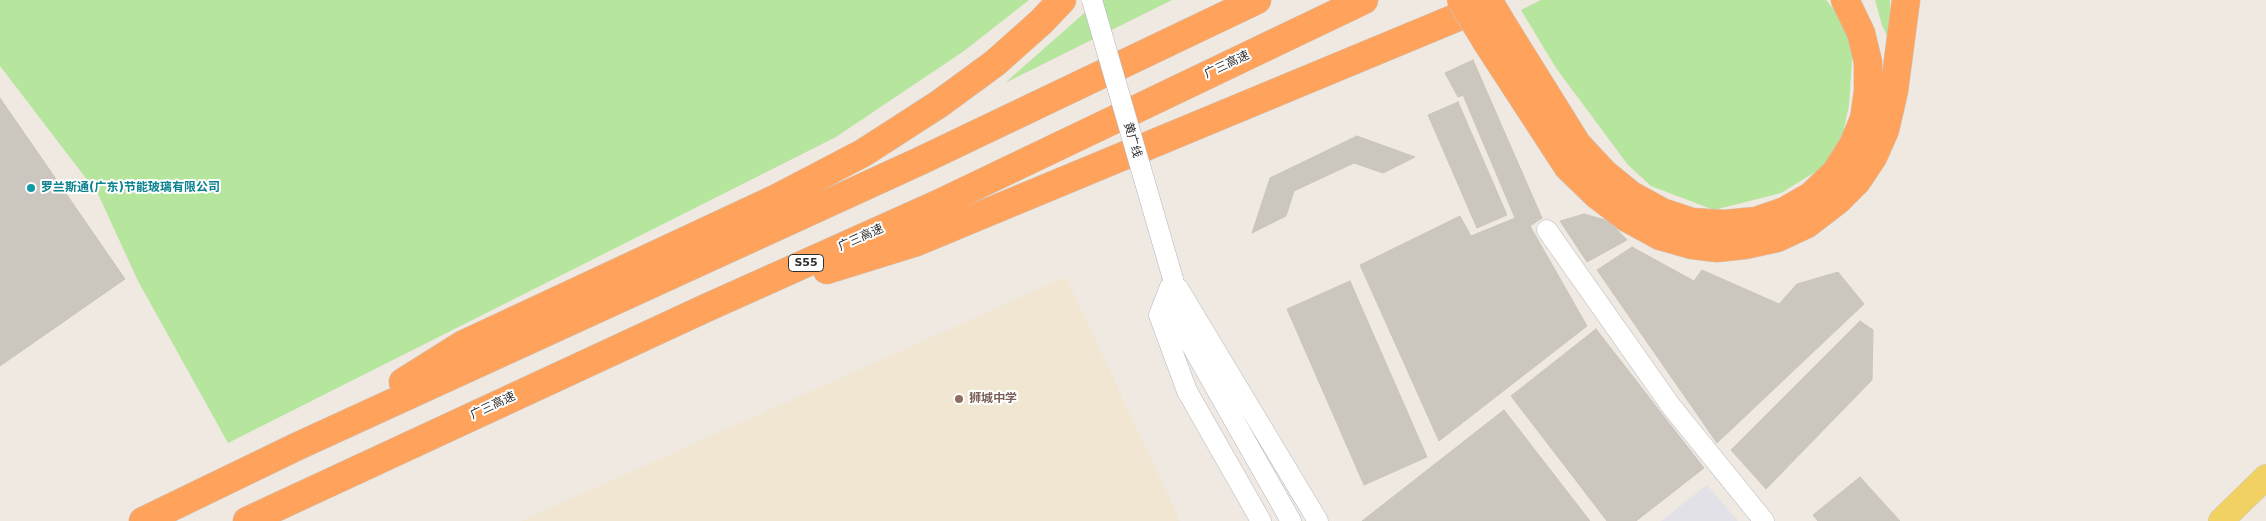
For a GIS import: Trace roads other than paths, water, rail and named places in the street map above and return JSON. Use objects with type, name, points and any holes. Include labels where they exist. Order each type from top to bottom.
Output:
[{"type":"highway","points":[[298,446],[462,345],[775,200],[863,153],[939,104],[996,63],[1062,0]]},
{"type":"highway","points":[[143,521],[298,446],[920,161],[1256,0]]},
{"type":"highway","name":"广三高速","points":[[247,521],[706,308],[940,203],[1364,0]]},
{"type":"highway","points":[[1461,0],[1496,35],[1577,144],[1604,173],[1632,195],[1662,212],[1692,222],[1724,224],[1756,221],[1785,211],[1811,196],[1836,172],[1853,145],[1864,119],[1868,91],[1868,62],[1862,33],[1844,0]]},
{"type":"highway","points":[[1488,0],[1496,35],[1568,167],[1597,195],[1627,218],[1660,236],[1692,245],[1717,248],[1745,246],[1778,238],[1807,224],[1837,202],[1857,180],[1873,157],[1885,130],[1894,91],[1906,0]]},
{"type":"highway","points":[[706,308],[914,243],[1499,0]]},
{"type":"main road","points":[[2221,521],[2266,477]]},
{"type":"street","name":"黄广线","points":[[1092,0],[1173,279],[1180,325],[1291,521]]},
{"type":"street","points":[[1547,230],[1671,406],[1764,521]]},
{"type":"street","points":[[1173,279],[1159,315],[1187,391],[1261,521]]},
{"type":"street","points":[[1173,279],[1318,521]]},
{"type":"place","name":"罗兰斯通(广东)节能玻璃有限公司","points":[[31,188]]},
{"type":"place","name":"狮城中学","points":[[959,399]]}]
